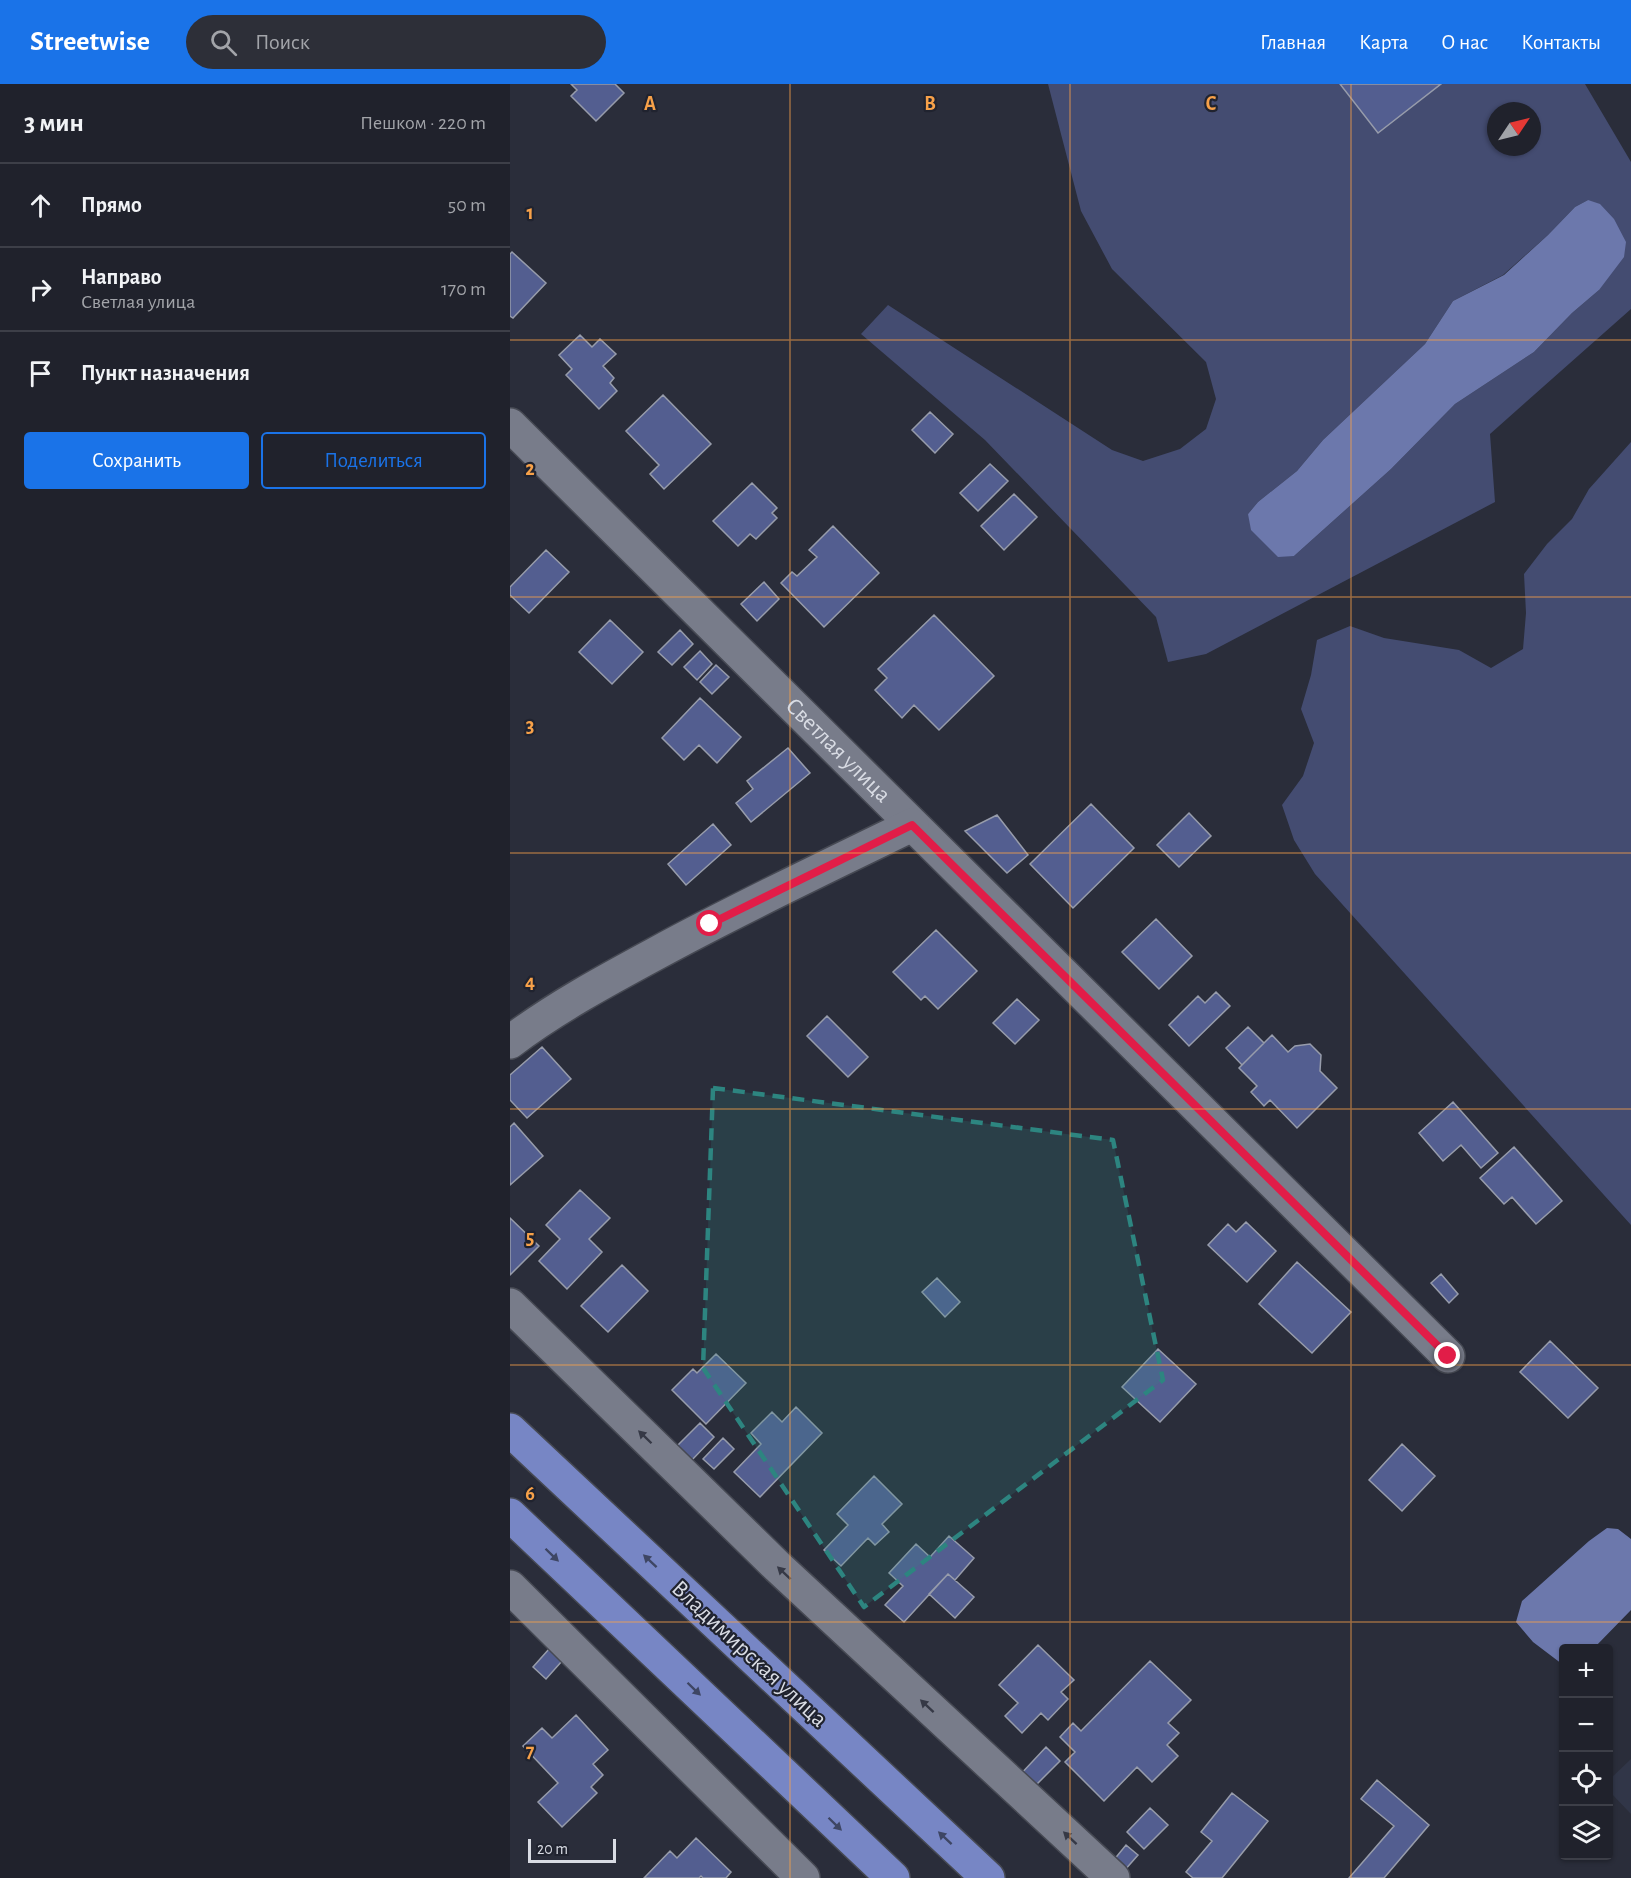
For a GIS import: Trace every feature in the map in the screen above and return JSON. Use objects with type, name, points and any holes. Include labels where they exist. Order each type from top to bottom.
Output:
[{"type":"highway","name":"Владимирская улица","points":[[510,1430],[988,1878]]},
{"type":"highway","points":[[510,1515],[892,1878]]},
{"type":"street","name":"Светлая улица","points":[[510,425],[1448,1356]]},
{"type":"street","points":[[510,1042],[537,1022],[616,975],[710,924],[912,825]]},
{"type":"street","points":[[510,1305],[777,1567],[1113,1878]]},
{"type":"street","points":[[510,1587],[803,1878]]},
{"type":"highlighted area","points":[[713,1088],[1113,1140],[1163,1380],[864,1607],[703,1368]]},
{"type":"shaded area","points":[[1048,84],[1585,84],[1631,162],[1631,309],[1490,434],[1495,502],[1206,654],[1168,662],[1156,617],[985,440],[861,334],[888,305],[1112,450],[1143,461],[1180,449],[1206,429],[1216,399],[1206,362],[1112,269],[1081,211]],"holes":[[[1588,200],[1599,290],[1572,313],[1534,352],[1455,404],[1391,469],[1294,556],[1248,514],[1258,502],[1297,471],[1323,440],[1425,344],[1453,301],[1503,275],[1548,235],[1575,207]]]},
{"type":"shaded area","points":[[1588,200],[1600,204],[1614,219],[1626,242],[1624,257],[1599,290],[1572,313],[1534,352],[1455,404],[1391,469],[1294,556],[1278,557],[1251,530],[1248,514],[1258,502],[1297,471],[1323,440],[1425,344],[1453,301],[1504,275],[1575,207]]},
{"type":"shaded area","points":[[1631,442],[1631,1225],[1315,874],[1294,840],[1282,805],[1303,776],[1314,743],[1301,709],[1311,675],[1317,640],[1350,626],[1384,638],[1459,650],[1491,668],[1523,649],[1526,613],[1524,574],[1547,544],[1572,519],[1589,489]]},
{"type":"shaded area","points":[[1607,1528],[1618,1529],[1631,1539],[1631,1610],[1598,1644],[1559,1644],[1559,1662],[1533,1642],[1516,1622],[1522,1601],[1589,1541]]},
{"type":"shaded area","points":[[1631,1759],[1631,1814],[1613,1795],[1613,1776]]},
{"type":"building","points":[[571,84],[615,84],[624,93],[596,121],[571,96],[577,90]]},
{"type":"building","points":[[1340,84],[1441,84],[1378,133]]},
{"type":"building","points":[[512,252],[546,283],[513,318],[510,316],[510,254]]},
{"type":"building","points":[[580,335],[592,347],[600,339],[616,354],[603,366],[614,378],[610,383],[617,391],[599,409],[566,375],[572,369],[559,355]]},
{"type":"building","points":[[663,395],[711,444],[664,489],[650,474],[659,465],[626,431]]},
{"type":"building","points":[[930,412],[953,434],[935,453],[912,430]]},
{"type":"building","points":[[990,464],[1008,481],[978,511],[960,493]]},
{"type":"building","points":[[752,483],[777,508],[772,513],[777,518],[756,539],[750,534],[738,546],[713,521]]},
{"type":"building","points":[[1014,494],[1037,517],[1004,550],[981,526]]},
{"type":"building","points":[[833,526],[879,573],[824,627],[781,583],[792,572],[797,576],[817,557],[809,550]]},
{"type":"building","points":[[546,550],[569,572],[529,613],[510,595],[510,587]]},
{"type":"building","points":[[764,582],[779,599],[757,621],[741,604]]},
{"type":"building","points":[[934,615],[994,676],[939,730],[914,705],[902,718],[875,690],[887,678],[878,669]]},
{"type":"building","points":[[610,620],[643,652],[612,684],[579,652]]},
{"type":"building","points":[[680,630],[693,644],[672,665],[658,652]]},
{"type":"building","points":[[700,651],[712,664],[697,680],[684,667]]},
{"type":"building","points":[[716,665],[729,677],[712,694],[700,682]]},
{"type":"building","points":[[700,698],[741,737],[717,763],[699,745],[684,760],[662,738]]},
{"type":"building","points":[[788,748],[810,773],[751,822],[736,803],[753,789],[747,781]]},
{"type":"building","points":[[1091,804],[1134,848],[1073,908],[1030,864]]},
{"type":"building","points":[[1189,813],[1211,836],[1179,867],[1157,845]]},
{"type":"building","points":[[997,815],[1028,855],[1007,873],[965,831]]},
{"type":"building","points":[[713,824],[731,845],[686,885],[668,864]]},
{"type":"building","points":[[1156,919],[1192,956],[1159,989],[1122,952]]},
{"type":"building","points":[[936,930],[977,971],[938,1009],[925,996],[921,1000],[893,972]]},
{"type":"building","points":[[1216,992],[1230,1006],[1189,1046],[1169,1025],[1198,996],[1205,1003]]},
{"type":"building","points":[[1017,999],[1039,1020],[1015,1044],[993,1023]]},
{"type":"building","points":[[827,1016],[868,1057],[848,1077],[807,1036]]},
{"type":"building","points":[[1248,1027],[1264,1043],[1242,1065],[1226,1048]]},
{"type":"building","points":[[1272,1035],[1288,1052],[1295,1046],[1310,1044],[1321,1055],[1320,1071],[1337,1088],[1297,1128],[1270,1100],[1264,1106],[1251,1092],[1257,1086],[1239,1068]]},
{"type":"building","points":[[542,1047],[571,1079],[527,1118],[510,1100],[510,1075]]},
{"type":"building","points":[[1453,1102],[1498,1153],[1481,1168],[1461,1145],[1443,1161],[1419,1133]]},
{"type":"building","points":[[514,1123],[543,1156],[510,1185],[510,1127]]},
{"type":"building","points":[[1514,1147],[1562,1201],[1536,1224],[1512,1197],[1504,1204],[1480,1178]]},
{"type":"building","points":[[580,1190],[610,1218],[589,1239],[602,1252],[567,1289],[539,1261],[560,1239],[546,1225]]},
{"type":"building","points":[[510,1218],[539,1246],[510,1275]]},
{"type":"building","points":[[1246,1222],[1276,1251],[1247,1282],[1208,1245],[1228,1224],[1236,1232]]},
{"type":"building","points":[[1297,1262],[1351,1312],[1312,1353],[1259,1304]]},
{"type":"building","points":[[622,1265],[648,1291],[608,1332],[581,1306]]},
{"type":"building","points":[[1441,1274],[1458,1294],[1449,1303],[1431,1283]]},
{"type":"building","points":[[937,1278],[960,1302],[945,1317],[922,1292]]},
{"type":"building","points":[[1550,1341],[1598,1388],[1568,1418],[1520,1372]]},
{"type":"building","points":[[1158,1349],[1196,1384],[1160,1422],[1122,1387]]},
{"type":"building","points":[[716,1354],[746,1383],[706,1424],[672,1390],[693,1369],[697,1373]]},
{"type":"building","points":[[796,1407],[822,1433],[760,1497],[734,1472],[761,1444],[751,1433],[772,1412],[782,1422]]},
{"type":"building","points":[[700,1423],[714,1437],[691,1461],[676,1447]]},
{"type":"building","points":[[723,1438],[734,1449],[714,1469],[703,1459]]},
{"type":"building","points":[[1402,1444],[1435,1476],[1402,1511],[1369,1480]]},
{"type":"building","points":[[874,1476],[902,1504],[882,1524],[889,1532],[875,1545],[868,1538],[841,1566],[824,1550],[848,1525],[837,1514]]},
{"type":"building","points":[[949,1536],[974,1558],[955,1580],[948,1574],[904,1622],[885,1605],[903,1586],[889,1573],[916,1544],[930,1557]]},
{"type":"building","points":[[948,1574],[974,1597],[955,1618],[929,1594]]},
{"type":"building","points":[[557,1640],[570,1652],[546,1679],[533,1667]]},
{"type":"building","points":[[1038,1645],[1074,1680],[1061,1692],[1068,1699],[1048,1720],[1041,1713],[1022,1733],[1005,1716],[1018,1703],[999,1685]]},
{"type":"building","points":[[1150,1661],[1191,1700],[1168,1723],[1179,1733],[1167,1745],[1178,1756],[1152,1782],[1137,1767],[1104,1801],[1065,1762],[1075,1752],[1060,1737],[1073,1723],[1081,1731]]},
{"type":"building","points":[[576,1715],[608,1750],[593,1764],[603,1775],[591,1787],[597,1793],[562,1827],[538,1802],[558,1783],[523,1746],[542,1728],[552,1738]]},
{"type":"building","points":[[1046,1747],[1060,1761],[1032,1789],[1019,1776]]},
{"type":"building","points":[[1377,1780],[1429,1825],[1384,1878],[1349,1878],[1394,1826],[1361,1799]]},
{"type":"building","points":[[1232,1793],[1268,1821],[1222,1878],[1193,1878],[1186,1872],[1212,1841],[1201,1832]]},
{"type":"building","points":[[1150,1808],[1168,1825],[1144,1849],[1127,1832]]},
{"type":"building","points":[[696,1838],[731,1872],[726,1878],[703,1878],[701,1876],[699,1878],[644,1878],[670,1851],[677,1858]]},
{"type":"building","points":[[1126,1845],[1138,1855],[1124,1871],[1113,1861]]},
{"type":"route","points":[[710,924],[912,825],[1448,1356]]}]
